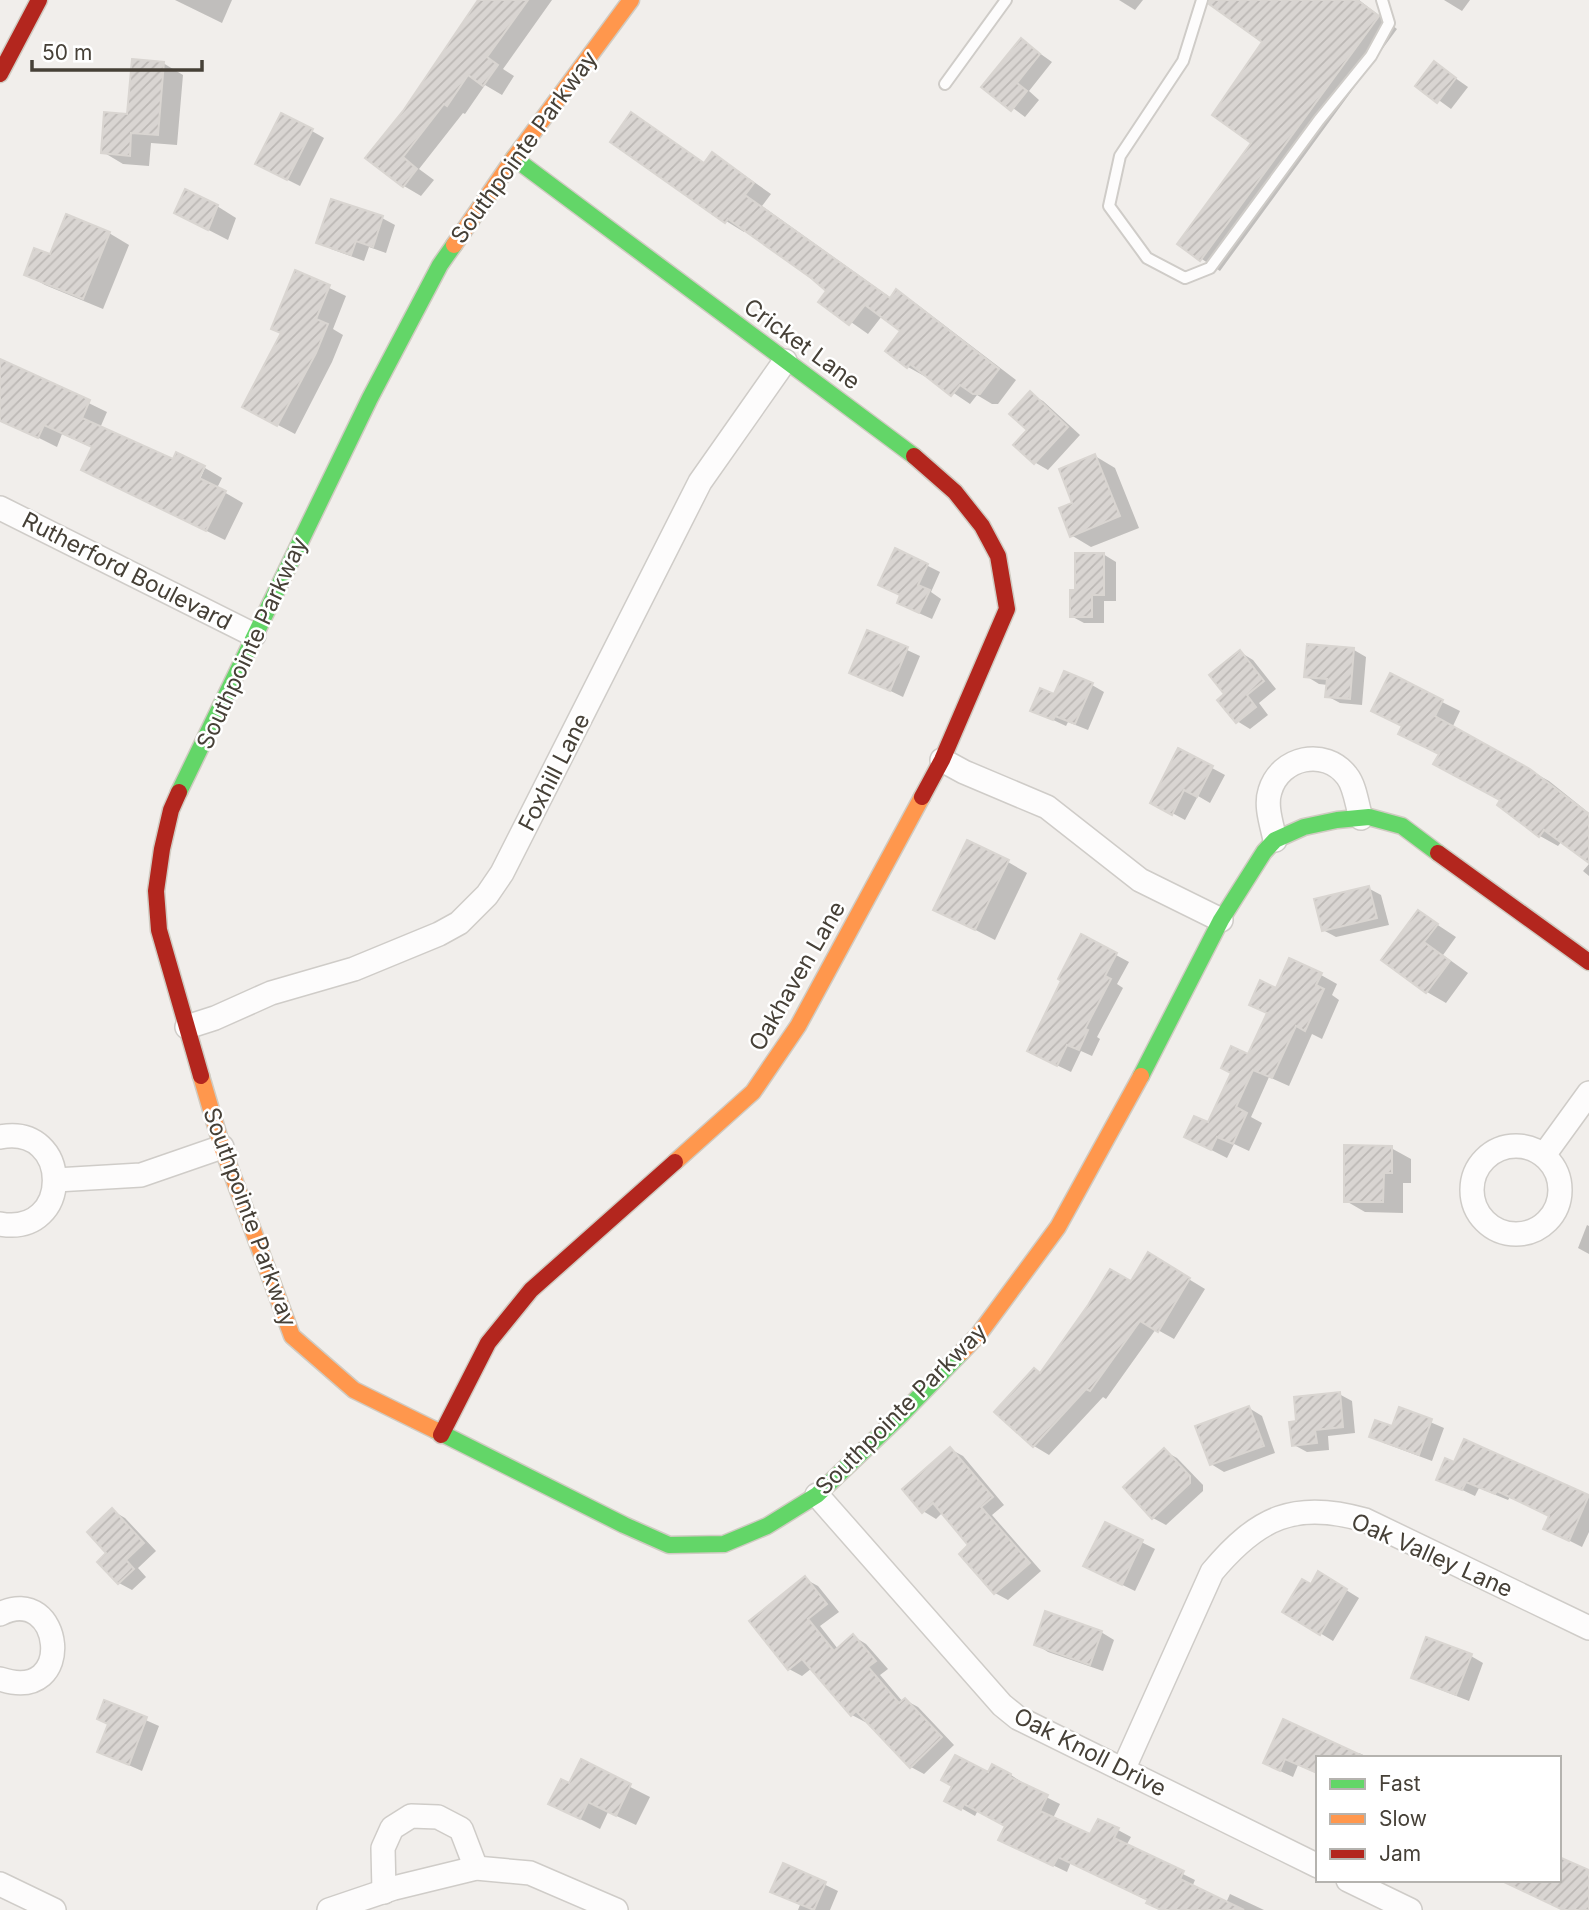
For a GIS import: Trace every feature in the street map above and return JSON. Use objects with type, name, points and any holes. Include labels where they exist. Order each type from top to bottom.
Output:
[{"type":"street","points":[[0,74],[39,0]]},
{"type":"street","name":"Southpointe Parkway","points":[[631,0],[514,158],[440,265],[370,398],[171,810],[156,891],[159,929],[222,1147],[292,1336],[354,1390],[669,1545],[724,1544],[766,1526],[817,1495],[903,1413],[979,1334],[1058,1227],[1121,1116],[1221,920],[1264,852],[1275,840]]},
{"type":"street","name":"Cricket Lane","points":[[514,158],[905,448],[955,492],[982,526],[998,556],[1007,609]]},
{"type":"street","name":"Foxhill Lane","points":[[187,1027],[215,1018],[271,993],[355,969],[418,943],[459,923],[487,895],[502,873],[700,482],[785,361]]},
{"type":"street","name":"Rutherford Boulevard","points":[[0,508],[254,635]]},
{"type":"street","name":"Oakhaven Lane","points":[[441,1435],[488,1343],[531,1290],[753,1092],[798,1027],[942,760],[1007,609]]},
{"type":"street","points":[[1361,818],[1349,778],[1329,760],[1300,759],[1276,778],[1270,790],[1268,801],[1275,840],[1304,827],[1369,817],[1402,826],[1589,962]]},
{"type":"street","points":[[942,760],[1047,807],[1140,880],[1221,920]]},
{"type":"street","points":[[1544,1156],[1589,1093]]},
{"type":"street","points":[[0,1137],[18,1136],[33,1141],[45,1151],[53,1164],[56,1180],[54,1194],[37,1217],[24,1224],[0,1224]]},
{"type":"street","points":[[56,1180],[141,1175],[222,1147]]},
{"type":"street","name":"Oak Knoll Drive","points":[[817,1495],[1002,1705],[1018,1718],[1316,1865]]},
{"type":"street","name":"Oak Valley Lane","points":[[1122,1770],[1212,1572],[1232,1548],[1256,1528],[1282,1517],[1311,1511],[1336,1512],[1365,1520],[1589,1628]]},
{"type":"street","points":[[0,1615],[16,1609],[38,1616],[47,1624],[54,1646],[52,1659],[46,1670],[36,1678],[24,1683],[0,1679]]},
{"type":"street","points":[[384,1892],[383,1848],[392,1828],[411,1816],[438,1817],[461,1829],[476,1868]]},
{"type":"street","points":[[329,1910],[384,1892],[476,1868],[530,1873],[616,1910]]},
{"type":"street","points":[[1352,1882],[1410,1910]]},
{"type":"street","points":[[0,1884],[54,1910]]},
{"type":"lane","points":[[945,85],[1006,0]]},
{"type":"lane","points":[[1202,0],[1183,61],[1120,156],[1109,206],[1147,258],[1185,278],[1210,268],[1319,120],[1371,56],[1389,23],[1382,0]]},
{"type":"building","points":[[478,0],[528,0],[487,57],[498,65],[483,86],[468,75],[447,106],[444,104],[403,157],[417,169],[403,187],[365,158],[403,111]]},
{"type":"building","points":[[1210,0],[1357,0],[1379,16],[1200,261],[1177,244],[1251,143],[1212,115],[1262,42],[1209,4]]},
{"type":"building","points":[[1021,38],[1040,54],[1017,83],[1027,91],[1011,111],[981,87]]},
{"type":"building","points":[[132,59],[164,62],[158,135],[131,133],[130,156],[101,153],[104,112],[127,114]]},
{"type":"building","points":[[1434,61],[1456,78],[1437,103],[1415,86]]},
{"type":"building","points":[[631,112],[704,163],[712,152],[754,183],[745,195],[890,298],[896,289],[999,369],[980,394],[973,394],[960,385],[951,396],[910,364],[907,368],[885,351],[900,331],[865,305],[849,325],[818,302],[826,291],[811,278],[728,219],[725,223],[610,142]]},
{"type":"building","points":[[281,113],[313,129],[287,180],[255,164]]},
{"type":"building","points":[[185,189],[218,205],[208,230],[174,213]]},
{"type":"building","points":[[331,199],[383,216],[373,247],[356,241],[351,255],[316,243]]},
{"type":"building","points":[[66,214],[110,232],[83,299],[24,275],[34,248],[50,254]]},
{"type":"building","points":[[295,270],[330,285],[316,319],[328,324],[316,353],[277,426],[242,407],[281,333],[271,329]]},
{"type":"building","points":[[0,359],[90,400],[82,418],[173,459],[176,452],[205,466],[199,478],[226,491],[206,531],[81,470],[92,447],[44,425],[38,438],[0,421]]},
{"type":"building","points":[[1030,391],[1068,427],[1034,464],[1013,445],[1027,430],[1009,414]]},
{"type":"building","points":[[1095,454],[1120,516],[1070,537],[1059,508],[1072,503],[1059,469]]},
{"type":"building","points":[[895,548],[928,564],[918,585],[930,590],[919,613],[897,603],[900,595],[878,585]]},
{"type":"building","points":[[1075,553],[1104,553],[1104,595],[1092,595],[1092,617],[1070,617],[1070,590],[1075,590]]},
{"type":"building","points":[[867,630],[908,647],[890,691],[849,673]]},
{"type":"building","points":[[1307,644],[1354,648],[1350,699],[1325,697],[1327,679],[1304,677]]},
{"type":"building","points":[[1240,650],[1264,681],[1247,695],[1256,707],[1236,723],[1217,700],[1224,694],[1209,675]]},
{"type":"building","points":[[1064,671],[1093,683],[1075,724],[1055,716],[1053,720],[1030,711],[1040,688],[1054,694]]},
{"type":"building","points":[[1390,673],[1443,700],[1435,716],[1530,769],[1589,814],[1589,863],[1544,830],[1539,837],[1497,805],[1500,800],[1433,764],[1439,754],[1398,734],[1402,726],[1371,711]]},
{"type":"building","points":[[1178,748],[1213,766],[1197,797],[1184,790],[1172,815],[1150,803]]},
{"type":"building","points":[[967,840],[1009,860],[975,930],[933,910]]},
{"type":"building","points":[[1369,886],[1377,918],[1322,931],[1314,899]]},
{"type":"building","points":[[1418,910],[1438,924],[1424,942],[1450,961],[1426,993],[1381,960]]},
{"type":"building","points":[[1081,934],[1117,953],[1105,976],[1111,979],[1085,1029],[1088,1030],[1079,1050],[1067,1045],[1057,1066],[1027,1051]]},
{"type":"building","points":[[1289,958],[1322,973],[1316,985],[1324,989],[1305,1031],[1296,1026],[1272,1078],[1253,1070],[1236,1107],[1247,1113],[1233,1144],[1217,1137],[1211,1150],[1184,1137],[1194,1116],[1208,1122],[1231,1073],[1221,1068],[1231,1046],[1248,1054],[1267,1013],[1249,1005],[1260,980],[1276,988]]},
{"type":"building","points":[[1344,1145],[1392,1146],[1392,1173],[1384,1173],[1383,1202],[1344,1202]]},
{"type":"building","points":[[1148,1252],[1190,1278],[1158,1332],[1140,1321],[1090,1391],[1086,1389],[1033,1447],[994,1412],[1034,1368],[1040,1373],[1110,1269],[1131,1281]]},
{"type":"building","points":[[1340,1392],[1343,1427],[1315,1430],[1317,1443],[1292,1446],[1289,1422],[1296,1421],[1294,1397]]},
{"type":"building","points":[[1249,1406],[1264,1446],[1210,1465],[1195,1426]]},
{"type":"building","points":[[1399,1407],[1432,1419],[1419,1455],[1369,1437],[1375,1420],[1392,1426]]},
{"type":"building","points":[[1464,1439],[1589,1495],[1569,1541],[1543,1529],[1549,1516],[1497,1491],[1495,1494],[1466,1482],[1462,1490],[1436,1480],[1445,1458],[1454,1462]]},
{"type":"building","points":[[950,1447],[993,1497],[981,1507],[1030,1563],[994,1594],[959,1554],[968,1545],[933,1503],[922,1513],[902,1489]]},
{"type":"building","points":[[1164,1448],[1190,1476],[1190,1483],[1152,1519],[1123,1487]]},
{"type":"building","points":[[112,1508],[144,1543],[126,1560],[134,1569],[118,1584],[97,1562],[106,1553],[87,1532]]},
{"type":"building","points":[[1105,1522],[1143,1540],[1122,1585],[1083,1566]]},
{"type":"building","points":[[1318,1571],[1347,1589],[1320,1635],[1282,1612],[1302,1579],[1311,1584]]},
{"type":"building","points":[[805,1576],[827,1604],[808,1619],[834,1651],[853,1634],[876,1661],[868,1667],[899,1703],[905,1698],[942,1737],[910,1768],[856,1711],[851,1716],[802,1659],[788,1670],[749,1621]]},
{"type":"building","points":[[1045,1611],[1102,1631],[1090,1665],[1034,1645]]},
{"type":"building","points":[[1426,1637],[1472,1654],[1456,1695],[1411,1678]]},
{"type":"building","points":[[104,1700],[147,1717],[129,1765],[97,1752],[108,1724],[97,1719]]},
{"type":"building","points":[[1283,1719],[1363,1756],[1316,1756],[1315,1772],[1285,1759],[1280,1771],[1263,1763]]},
{"type":"building","points":[[955,1755],[988,1772],[992,1764],[1011,1774],[1010,1777],[1048,1795],[1040,1811],[1090,1834],[1098,1819],[1119,1828],[1114,1838],[1184,1871],[1180,1879],[1244,1910],[1161,1910],[1146,1903],[1148,1900],[1058,1857],[1053,1866],[998,1840],[1005,1826],[964,1804],[961,1810],[944,1801],[952,1786],[941,1780]]},
{"type":"building","points":[[581,1759],[631,1784],[616,1816],[588,1802],[580,1819],[548,1804],[561,1779],[569,1783]]},
{"type":"building","points":[[1561,1858],[1589,1870],[1589,1910],[1563,1910],[1504,1882],[1561,1882]]},
{"type":"building","points":[[783,1863],[826,1882],[814,1910],[770,1892]]},
{"type":"traffic: fast","points":[[514,158],[914,456]]},
{"type":"traffic: fast","points":[[179,792],[370,398],[440,265],[454,245]]},
{"type":"traffic: fast","points":[[1141,1076],[1221,920],[1264,852],[1275,840],[1304,827],[1369,817],[1402,826],[1438,853]]},
{"type":"traffic: fast","points":[[435,1430],[669,1545],[724,1544],[767,1526],[817,1495],[961,1353]]},
{"type":"traffic: slow","points":[[454,245],[514,158],[631,0]]},
{"type":"traffic: slow","points":[[675,1162],[753,1092],[798,1026],[922,797]]},
{"type":"traffic: slow","points":[[201,1076],[222,1147],[292,1336],[354,1390],[435,1430]]},
{"type":"traffic: slow","points":[[961,1353],[979,1334],[1058,1227],[1141,1076]]},
{"type":"traffic: jam","points":[[0,74],[39,0]]},
{"type":"traffic: jam","points":[[914,456],[955,492],[982,526],[998,556],[1007,609],[942,760],[922,797]]},
{"type":"traffic: jam","points":[[179,792],[171,810],[162,849],[156,891],[159,930],[201,1076]]},
{"type":"traffic: jam","points":[[1438,853],[1589,962]]},
{"type":"traffic: jam","points":[[441,1435],[488,1343],[531,1290],[675,1162]]}]
